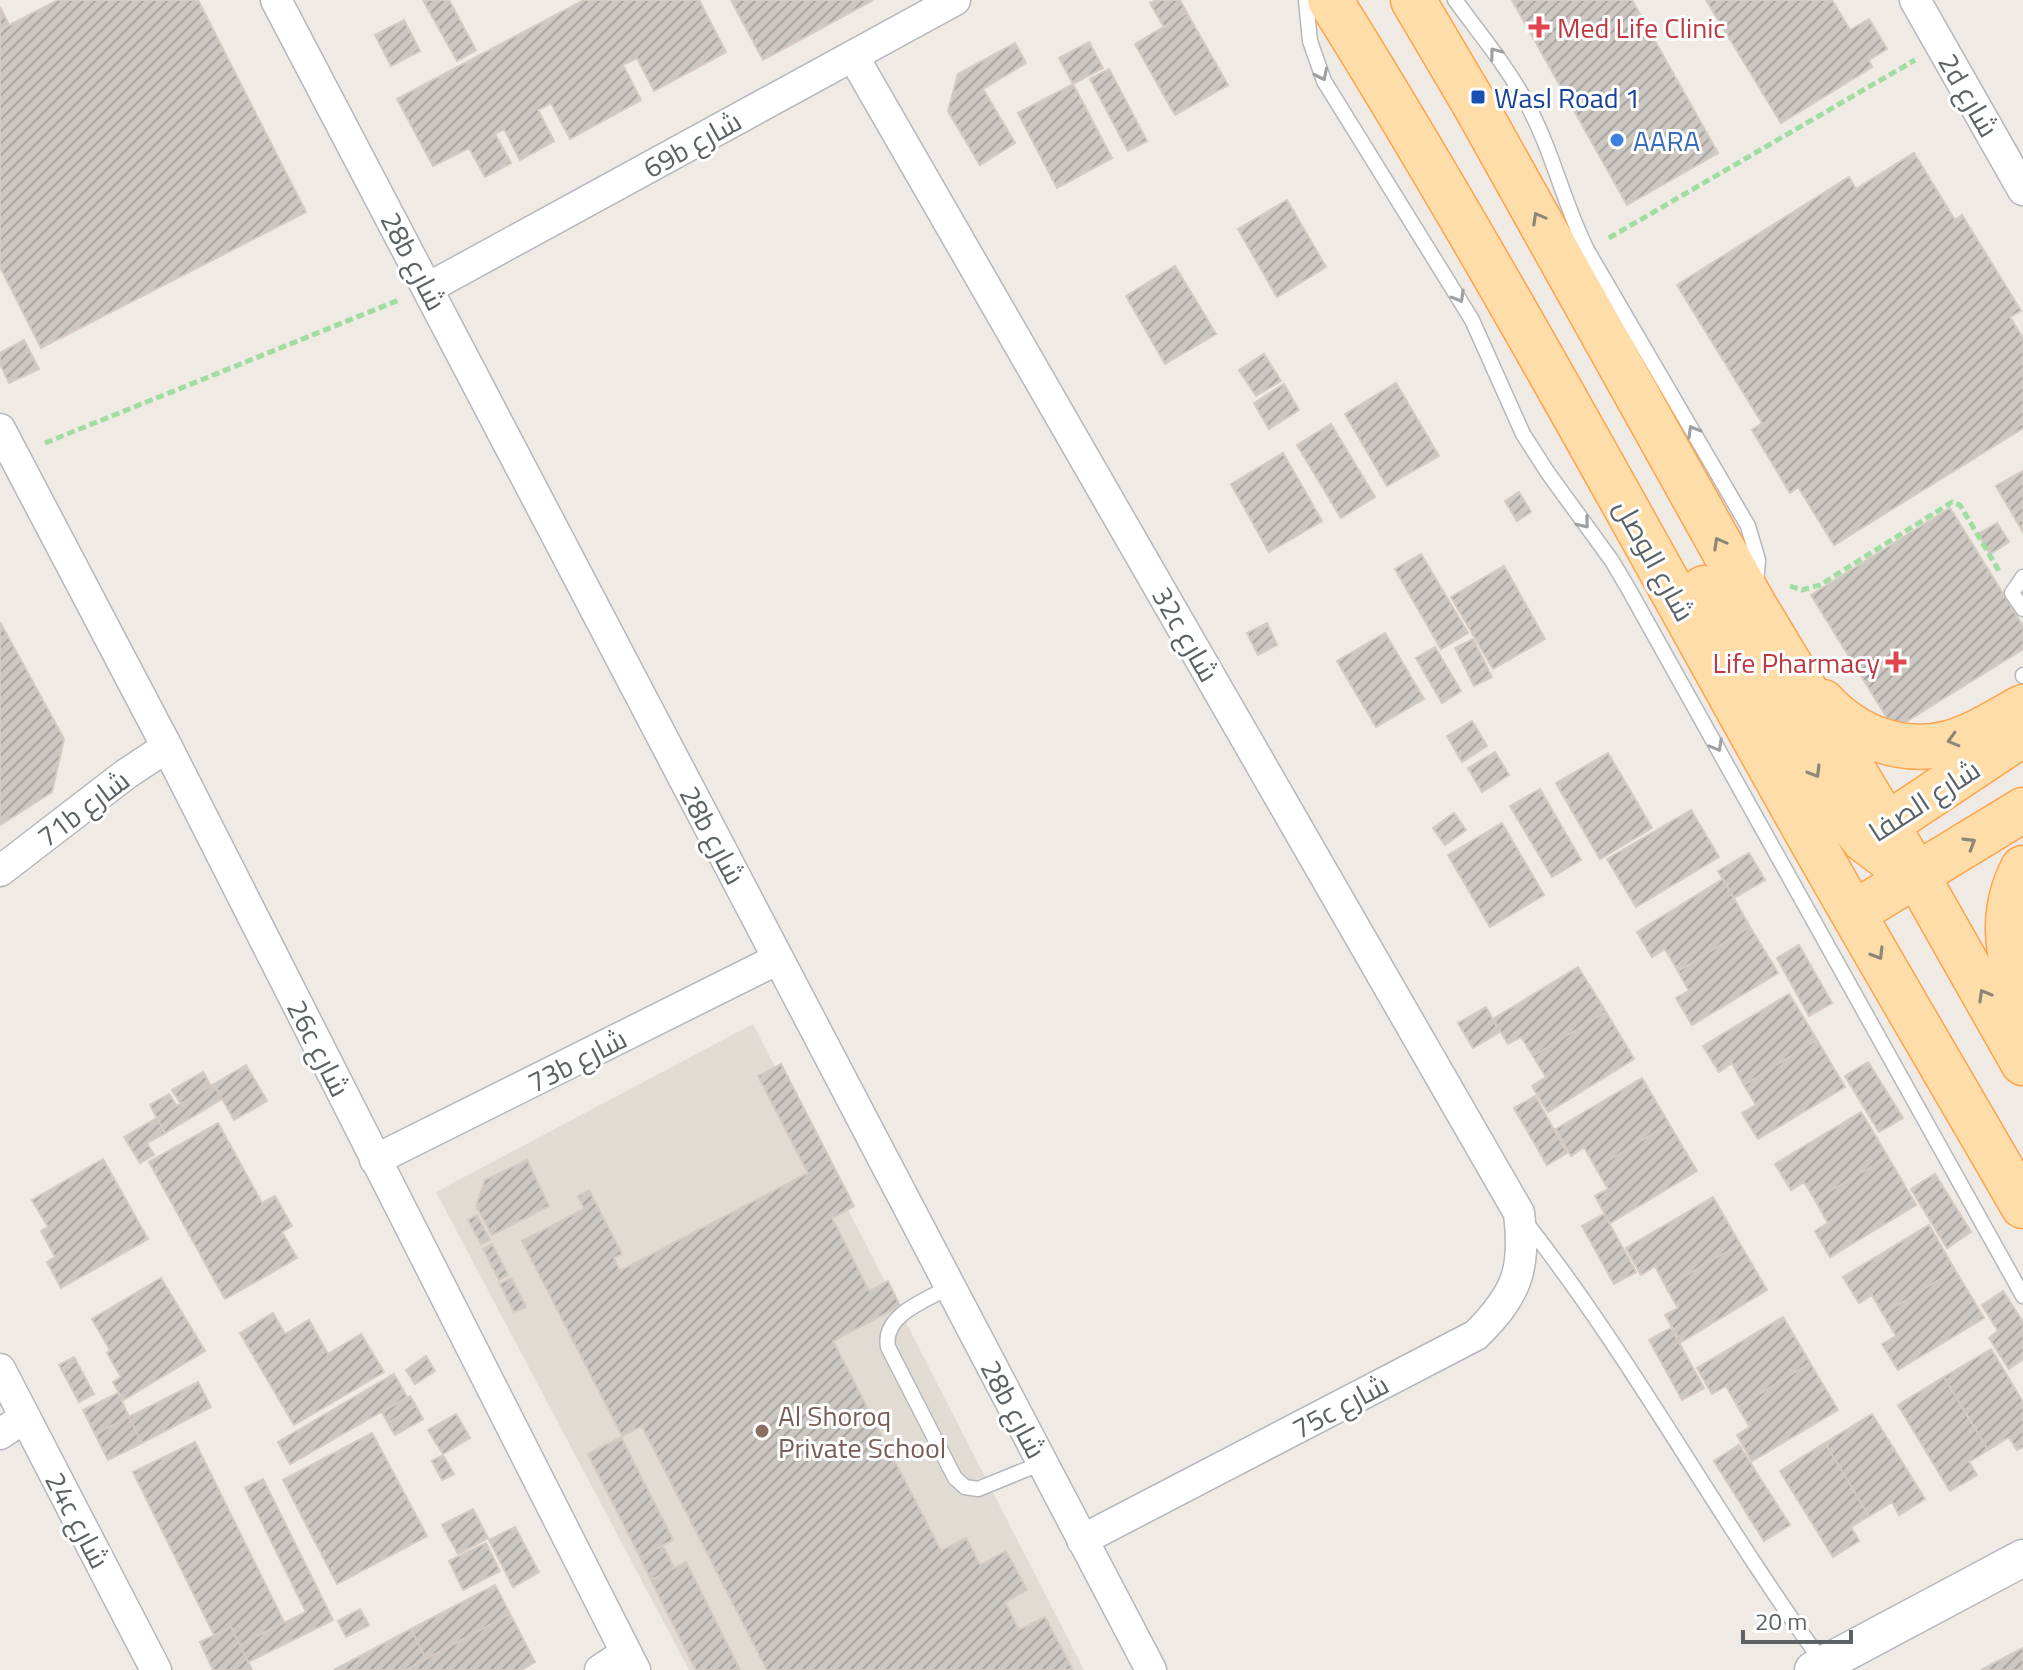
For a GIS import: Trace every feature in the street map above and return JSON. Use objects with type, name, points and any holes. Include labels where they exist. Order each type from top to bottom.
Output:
[{"type":"main road","name":"شارع الوصل","points":[[1330,0],[1420,144],[1824,863],[2023,1206]]},
{"type":"main road","points":[[1413,0],[1794,671],[1876,833]]},
{"type":"main road","points":[[1557,383],[1595,411],[1627,449],[1723,621],[1838,808],[1876,833],[1916,874],[2023,1063]]},
{"type":"main road","points":[[1794,671],[1838,718],[1863,734],[1890,743],[1920,746],[1949,743],[2023,707]]},
{"type":"main road","name":"شارع الصفا","points":[[1824,863],[1876,833],[2023,734]]},
{"type":"main road","name":"شارع الصفا","points":[[1854,913],[2023,810]]},
{"type":"main road","points":[[2023,868],[2012,900],[2007,934],[2011,963],[2023,996]]},
{"type":"street","name":"28b شارع","points":[[276,0],[1151,1670]]},
{"type":"street","name":"69b شارع","points":[[428,288],[955,0]]},
{"type":"street","name":"2d شارع","points":[[1915,0],[2023,190]]},
{"type":"street","name":"32c شارع","points":[[853,56],[1519,1213]]},
{"type":"street","name":"26c شارع","points":[[0,429],[7,459],[167,747],[630,1662]]},
{"type":"street","name":"71b شارع","points":[[0,871],[126,774],[167,747]]},
{"type":"street","name":"73b شارع","points":[[375,1160],[778,959]]},
{"type":"street","name":"75c شارع","points":[[1082,1540],[1476,1335],[1501,1310],[1517,1280],[1523,1247],[1519,1213]]},
{"type":"street","name":"24c شارع","points":[[0,1369],[12,1426],[156,1670]]},
{"type":"street","points":[[1818,1667],[2020,1561]]},
{"type":"street","points":[[600,1670],[630,1662]]},
{"type":"lane","points":[[1306,0],[1310,41],[1324,81],[1472,320],[1523,434],[1628,588],[2023,1296]]},
{"type":"lane","points":[[1455,0],[1502,63],[1527,103],[1546,145],[1572,221],[1587,250],[1748,526],[1758,560],[1754,605]]},
{"type":"lane","points":[[2023,577],[2012,593],[2023,609]]},
{"type":"lane","points":[[1519,1213],[1594,1314],[1786,1610],[1818,1667]]},
{"type":"lane","points":[[950,1287],[893,1321],[886,1338],[955,1478],[965,1487],[978,1489],[1042,1463]]},
{"type":"path","points":[[1587,250],[1941,45]]},
{"type":"path","points":[[7,459],[428,288]]},
{"type":"path","points":[[1758,560],[1794,588],[1812,589],[1948,504],[1956,502],[2012,593]]},
{"type":"shaded area","name":"Al Shoroq Private School","points":[[753,1024],[1084,1670],[689,1670],[436,1192]]},
{"type":"building","points":[[58,0],[198,0],[306,212],[41,348],[0,267],[0,30]]},
{"type":"building","points":[[423,0],[449,0],[476,50],[457,61]]},
{"type":"building","points":[[584,0],[699,0],[726,52],[654,91],[637,58],[623,65],[641,100],[570,139],[551,103],[538,110],[554,141],[520,160],[504,129],[495,134],[511,163],[485,177],[469,148],[433,166],[397,99]]},
{"type":"building","points":[[731,0],[873,0],[763,60]]},
{"type":"building","points":[[1180,0],[1187,13],[1164,27],[1150,3]]},
{"type":"building","points":[[1512,0],[1632,0],[1718,153],[1627,205]]},
{"type":"building","points":[[1706,0],[1832,0],[1850,30],[1869,19],[1887,49],[1869,60],[1872,67],[1781,123]]},
{"type":"building","points":[[0,7],[9,25],[0,30]]},
{"type":"building","points":[[1187,13],[1228,85],[1175,115],[1135,44]]},
{"type":"building","points":[[404,20],[420,51],[391,66],[375,35]]},
{"type":"building","points":[[1089,42],[1103,68],[1073,84],[1059,58]]},
{"type":"building","points":[[1015,43],[1026,63],[983,89],[1015,143],[980,165],[948,111],[958,74]]},
{"type":"building","points":[[1109,69],[1147,141],[1128,151],[1090,79]]},
{"type":"building","points":[[1073,84],[1112,158],[1057,188],[1018,113]]},
{"type":"building","points":[[1914,153],[1955,220],[1962,215],[2021,311],[2010,317],[2023,338],[2023,428],[1834,545],[1798,487],[1790,493],[1752,430],[1762,423],[1677,285],[1849,177],[1856,189]]},
{"type":"building","points":[[1287,200],[1326,267],[1277,297],[1238,229]]},
{"type":"building","points":[[1175,266],[1216,334],[1165,364],[1126,296]]},
{"type":"building","points":[[24,340],[39,369],[9,383],[0,364],[0,353]]},
{"type":"building","points":[[1264,354],[1281,381],[1256,396],[1239,370]]},
{"type":"building","points":[[1396,383],[1439,456],[1387,486],[1345,414]]},
{"type":"building","points":[[1284,384],[1299,410],[1269,429],[1254,403]]},
{"type":"building","points":[[1331,424],[1375,497],[1341,518],[1297,445]]},
{"type":"building","points":[[1283,453],[1322,521],[1269,552],[1231,484]]},
{"type":"building","points":[[2023,471],[2023,532],[1996,486]]},
{"type":"building","points":[[1519,492],[1531,512],[1517,521],[1505,501]]},
{"type":"building","points":[[1950,508],[2023,626],[2023,649],[1894,729],[1811,595]]},
{"type":"building","points":[[1997,523],[2009,542],[1990,554],[1978,534]]},
{"type":"building","points":[[1421,554],[1468,633],[1441,649],[1395,569]]},
{"type":"building","points":[[1504,566],[1545,639],[1493,669],[1451,597]]},
{"type":"building","points":[[0,622],[64,739],[52,792],[0,825]]},
{"type":"building","points":[[1267,623],[1277,645],[1258,655],[1247,633]]},
{"type":"building","points":[[1385,633],[1424,699],[1376,727],[1337,661]]},
{"type":"building","points":[[1473,639],[1492,677],[1474,686],[1455,648]]},
{"type":"building","points":[[1435,647],[1461,691],[1442,703],[1416,658]]},
{"type":"building","points":[[1472,721],[1487,746],[1462,762],[1447,736]]},
{"type":"building","points":[[1495,752],[1509,775],[1482,792],[1468,768]]},
{"type":"building","points":[[1608,753],[1652,828],[1600,859],[1556,783]]},
{"type":"building","points":[[1540,789],[1581,860],[1552,877],[1510,806]]},
{"type":"building","points":[[1691,810],[1719,857],[1636,907],[1607,859]]},
{"type":"building","points":[[1454,813],[1466,830],[1445,845],[1433,828]]},
{"type":"building","points":[[1502,823],[1544,895],[1490,927],[1448,855]]},
{"type":"building","points":[[1749,853],[1765,880],[1734,898],[1718,871]]},
{"type":"building","points":[[1723,879],[1750,927],[1678,971],[1665,949],[1652,957],[1637,932]]},
{"type":"building","points":[[1750,927],[1778,973],[1692,1025],[1676,998],[1689,991],[1678,971]]},
{"type":"building","points":[[1799,945],[1832,1003],[1809,1016],[1777,958]]},
{"type":"building","points":[[1578,967],[1606,1012],[1533,1056],[1521,1037],[1508,1044],[1493,1019]]},
{"type":"building","points":[[1789,994],[1817,1040],[1744,1085],[1732,1063],[1719,1072],[1703,1046]]},
{"type":"building","points":[[1486,1007],[1500,1032],[1473,1048],[1458,1023]]},
{"type":"building","points":[[1606,1012],[1634,1059],[1548,1112],[1532,1086],[1546,1077],[1533,1056]]},
{"type":"building","points":[[1817,1040],[1845,1087],[1758,1139],[1742,1113],[1756,1105],[1744,1085]]},
{"type":"building","points":[[1868,1062],[1903,1118],[1879,1132],[1845,1076]]},
{"type":"building","points":[[781,1064],[854,1206],[832,1218],[869,1291],[888,1281],[900,1306],[833,1341],[941,1551],[966,1538],[980,1565],[1006,1551],[1027,1590],[1005,1602],[1019,1630],[1045,1617],[1073,1670],[767,1670],[642,1426],[622,1436],[522,1241],[584,1209],[578,1196],[589,1190],[622,1254],[614,1258],[620,1271],[808,1173],[758,1076]]},
{"type":"building","points":[[246,1065],[267,1101],[234,1120],[214,1084]]},
{"type":"building","points":[[203,1072],[211,1086],[181,1104],[172,1090]]},
{"type":"building","points":[[1642,1078],[1669,1124],[1596,1168],[1584,1147],[1571,1156],[1556,1129]]},
{"type":"building","points":[[214,1084],[222,1099],[165,1133],[157,1118]]},
{"type":"building","points":[[169,1094],[177,1106],[157,1118],[150,1105]]},
{"type":"building","points":[[1535,1096],[1567,1153],[1547,1165],[1514,1108]]},
{"type":"building","points":[[1861,1112],[1888,1157],[1815,1200],[1804,1182],[1791,1190],[1775,1164]]},
{"type":"building","points":[[157,1118],[165,1133],[147,1143],[154,1155],[140,1163],[124,1137]]},
{"type":"building","points":[[218,1123],[262,1203],[275,1196],[292,1226],[282,1232],[297,1258],[225,1299],[149,1162]]},
{"type":"building","points":[[1669,1124],[1697,1171],[1610,1223],[1595,1196],[1608,1189],[1596,1168]]},
{"type":"building","points":[[1888,1157],[1916,1205],[1830,1257],[1815,1231],[1828,1223],[1815,1200]]},
{"type":"building","points":[[103,1159],[148,1239],[61,1288],[47,1262],[55,1257],[41,1231],[48,1227],[32,1200]]},
{"type":"building","points":[[527,1160],[549,1206],[492,1235],[476,1206],[485,1180]]},
{"type":"building","points":[[1935,1174],[1971,1232],[1947,1248],[1911,1189]]},
{"type":"building","points":[[1713,1197],[1740,1244],[1666,1287],[1655,1266],[1641,1275],[1626,1248]]},
{"type":"building","points":[[1604,1214],[1636,1272],[1614,1284],[1582,1226]]},
{"type":"building","points":[[477,1215],[490,1240],[481,1244],[468,1220]]},
{"type":"building","points":[[1929,1225],[1955,1270],[1883,1314],[1872,1295],[1859,1303],[1843,1277]]},
{"type":"building","points":[[492,1244],[508,1275],[499,1280],[483,1249]]},
{"type":"building","points":[[1740,1244],[1767,1290],[1681,1342],[1665,1315],[1678,1308],[1666,1287]]},
{"type":"building","points":[[1955,1270],[1984,1318],[1898,1370],[1882,1344],[1896,1336],[1883,1314]]},
{"type":"building","points":[[161,1278],[205,1351],[123,1400],[113,1382],[121,1377],[92,1319]]},
{"type":"building","points":[[511,1278],[526,1307],[514,1312],[500,1284]]},
{"type":"building","points":[[2003,1291],[2023,1322],[2023,1359],[2009,1369],[1989,1338],[1998,1331],[1982,1305]]},
{"type":"building","points":[[273,1313],[285,1334],[309,1320],[328,1354],[361,1334],[384,1372],[294,1425],[240,1333]]},
{"type":"building","points":[[1783,1317],[1810,1363],[1738,1407],[1726,1386],[1712,1394],[1697,1368]]},
{"type":"building","points":[[1671,1328],[1704,1388],[1682,1400],[1649,1340]]},
{"type":"building","points":[[1991,1349],[2023,1402],[2023,1447],[2017,1450],[2009,1437],[1988,1450],[1944,1377]]},
{"type":"building","points":[[426,1356],[435,1371],[415,1384],[406,1370]]},
{"type":"building","points":[[74,1357],[94,1394],[79,1402],[59,1365]]},
{"type":"building","points":[[1810,1363],[1838,1410],[1752,1461],[1737,1435],[1750,1427],[1738,1407]]},
{"type":"building","points":[[394,1374],[407,1397],[290,1464],[278,1442]]},
{"type":"building","points":[[1944,1377],[1988,1450],[1969,1462],[1977,1475],[1950,1491],[1898,1405]]},
{"type":"building","points":[[198,1382],[211,1407],[142,1443],[129,1417]]},
{"type":"building","points":[[118,1393],[129,1417],[95,1434],[83,1410]]},
{"type":"building","points":[[410,1396],[416,1406],[388,1423],[382,1412]]},
{"type":"building","points":[[416,1406],[423,1419],[395,1435],[388,1423]]},
{"type":"building","points":[[456,1414],[470,1438],[443,1454],[428,1430]]},
{"type":"building","points":[[1872,1414],[1925,1499],[1899,1515],[1892,1502],[1869,1516],[1825,1443]]},
{"type":"building","points":[[129,1417],[142,1443],[108,1460],[95,1434]]},
{"type":"building","points":[[372,1433],[427,1536],[337,1584],[283,1480]]},
{"type":"building","points":[[621,1437],[673,1540],[640,1557],[588,1454]]},
{"type":"building","points":[[195,1442],[284,1622],[240,1645],[231,1627],[214,1635],[133,1472]]},
{"type":"building","points":[[1825,1443],[1869,1516],[1851,1527],[1859,1541],[1833,1557],[1780,1471]]},
{"type":"building","points":[[1739,1445],[1790,1525],[1764,1541],[1714,1461]]},
{"type":"building","points":[[443,1455],[454,1474],[442,1480],[432,1461]]},
{"type":"building","points":[[263,1479],[333,1620],[248,1662],[240,1645],[306,1612],[245,1488]]},
{"type":"building","points":[[473,1509],[488,1538],[458,1554],[442,1525]]},
{"type":"building","points":[[515,1527],[539,1572],[513,1587],[489,1540]]},
{"type":"building","points":[[486,1543],[500,1571],[463,1590],[449,1561]]},
{"type":"building","points":[[663,1546],[674,1568],[651,1580],[640,1557]]},
{"type":"building","points":[[686,1562],[740,1670],[696,1670],[651,1580]]},
{"type":"building","points":[[495,1585],[510,1614],[426,1659],[411,1629]]},
{"type":"building","points":[[360,1609],[369,1625],[346,1637],[338,1621]]},
{"type":"building","points":[[510,1614],[535,1662],[521,1670],[406,1670]]},
{"type":"building","points":[[231,1627],[252,1670],[213,1670],[200,1642]]},
{"type":"building","points":[[411,1629],[426,1659],[406,1670],[334,1670]]},
{"type":"building","points":[[2023,1648],[2023,1670],[1981,1670]]},
{"type":"place","name":"Med Life Clinic","points":[[1539,27]]},
{"type":"place","name":"Wasl Road 1","points":[[1478,97]]},
{"type":"place","name":"AARA","points":[[1617,140]]},
{"type":"place","name":"Life Pharmacy","points":[[1896,662]]},
{"type":"place","name":"Al Shoroq Private School","points":[[762,1431]]}]
